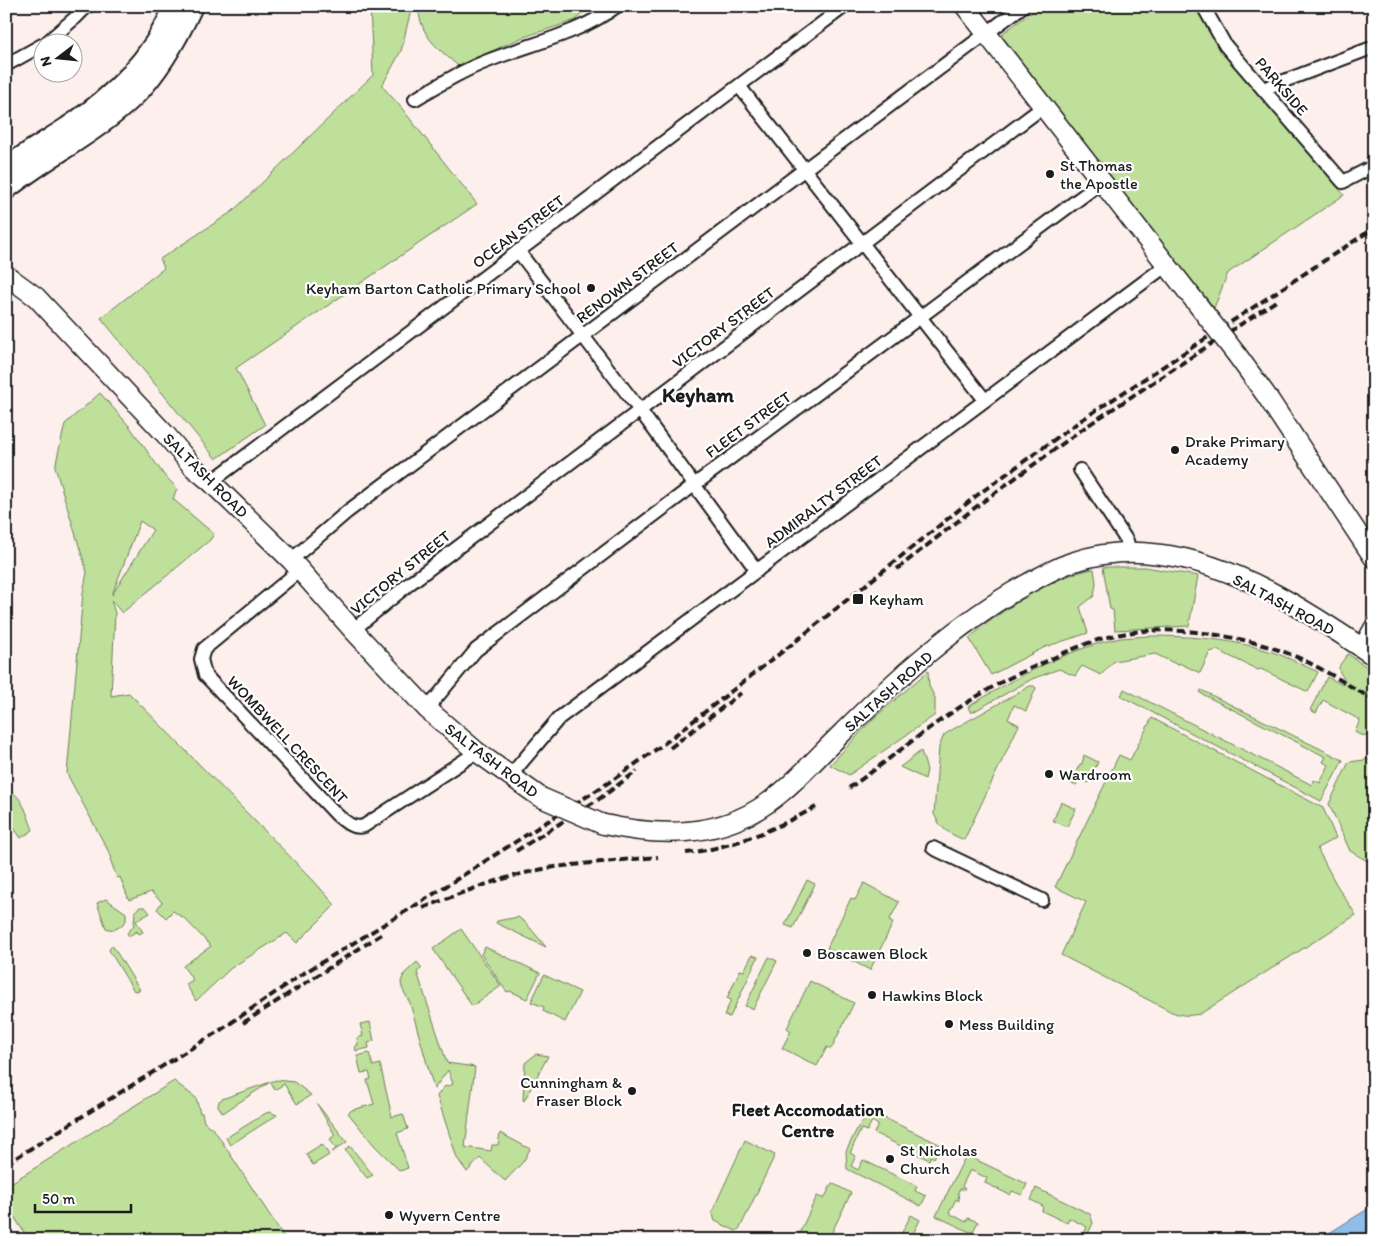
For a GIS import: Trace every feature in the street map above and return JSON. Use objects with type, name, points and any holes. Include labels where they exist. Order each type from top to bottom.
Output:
[{"type":"main road","points":[[6,168],[91,111],[124,83],[150,51],[175,6]]},
{"type":"main road","points":[[6,188],[100,124],[133,96],[159,66],[172,46],[192,6]]},
{"type":"main road","points":[[965,6],[1168,264],[1237,355],[1266,395],[1374,558]]},
{"type":"main road","name":"SALTASH ROAD","points":[[7,275],[36,297],[166,435],[194,468],[211,482],[295,565],[427,709],[476,752],[540,797],[602,824],[627,830],[681,832],[724,825],[751,813],[795,780],[893,685],[953,634],[1004,597],[1040,577],[1072,562],[1094,556],[1130,552],[1158,554],[1222,570],[1259,586],[1299,608],[1368,652]]},
{"type":"main road","points":[[1368,652],[1374,628]]},
{"type":"street","points":[[59,32],[78,16],[86,6]]},
{"type":"street","points":[[596,20],[598,6]]},
{"type":"street","points":[[414,99],[488,60],[580,28],[617,6]]},
{"type":"street","name":"OCEAN STREET","points":[[211,482],[845,6]]},
{"type":"street","name":"RENOWN STREET","points":[[295,565],[347,512],[1022,6]]},
{"type":"street","name":"PARKSIDE","points":[[1204,6],[1225,45],[1343,182],[1374,166]]},
{"type":"street","points":[[1263,90],[1374,47]]},
{"type":"street","points":[[6,65],[32,51]]},
{"type":"street","points":[[739,86],[985,400]]},
{"type":"street","name":"VICTORY STREET","points":[[353,630],[409,584],[638,410],[1043,107]]},
{"type":"street","name":"FLEET STREET","points":[[427,709],[476,650],[694,485],[1103,182]]},
{"type":"street","points":[[518,251],[757,572]]},
{"type":"street","name":"ADMIRALTY STREET","points":[[510,776],[559,718],[1168,264]]},
{"type":"street","points":[[1080,470],[1126,542],[1130,552]]},
{"type":"street","name":"WOMBWELL CRESCENT","points":[[295,565],[204,648],[201,659],[205,674],[337,815],[351,826],[364,826],[476,752]]},
{"type":"street","points":[[933,848],[1042,900]]},
{"type":"green space","points":[[370,6],[412,6],[401,51],[382,86],[477,204],[236,368],[265,425],[216,459],[101,318],[164,268],[160,259],[233,211],[373,75]]},
{"type":"green space","points":[[418,6],[588,6],[576,20],[521,38],[458,66],[436,47],[426,34],[422,26]]},
{"type":"green space","points":[[1040,6],[1198,6],[1208,30],[1344,195],[1228,273],[1214,308],[1174,258],[1166,257],[1107,172],[1003,41],[1001,37],[1003,33]]},
{"type":"green space","points":[[100,393],[130,427],[164,475],[177,488],[173,499],[214,534],[210,540],[122,613],[111,600],[115,613],[111,696],[129,693],[313,880],[335,905],[297,943],[287,933],[231,968],[196,1001],[186,984],[193,980],[183,966],[211,946],[185,919],[173,911],[166,918],[157,909],[162,902],[151,892],[129,900],[120,877],[117,878],[110,859],[112,858],[67,774],[83,593],[87,572],[55,467],[65,424]],"holes":[[[140,521],[153,530],[112,595]]]},
{"type":"green space","points":[[1103,567],[1145,567],[1198,576],[1189,626],[1115,630],[1113,610],[1110,609]]},
{"type":"green space","points":[[1094,569],[1096,583],[1094,596],[1080,607],[1088,633],[1045,647],[991,675],[969,638],[1012,606],[1045,586]]},
{"type":"green space","points":[[1148,636],[1196,638],[1244,644],[1281,655],[1318,672],[1308,692],[1217,650],[1210,652],[1200,673],[1155,654],[1114,661],[1101,675],[1082,666],[1075,676],[1059,669],[1032,679],[971,713],[968,707],[1022,676],[1082,649],[1121,638]]},
{"type":"green space","points":[[1348,654],[1374,672],[1374,736],[1360,735],[1355,732],[1360,720],[1323,700],[1316,713],[1310,710],[1327,677],[1343,685],[1345,680],[1339,667]]},
{"type":"green space","points":[[928,671],[929,686],[935,698],[935,715],[849,775],[830,765],[873,719]]},
{"type":"green space","points":[[1030,686],[1036,688],[1026,711],[1014,705],[1008,719],[1019,725],[964,840],[946,830],[934,814],[939,747],[944,735]]},
{"type":"green space","points":[[1124,689],[1312,785],[1314,780],[1320,783],[1329,765],[1323,762],[1326,757],[1200,693],[1201,690],[1343,760],[1321,801],[1121,696]]},
{"type":"green space","points":[[1152,718],[1323,808],[1336,838],[1317,848],[1336,884],[1356,915],[1196,1015],[1182,1015],[1172,1012],[1061,955],[1086,902],[1055,887],[1119,755],[1130,760]]},
{"type":"green space","points":[[921,751],[927,770],[925,779],[900,767]]},
{"type":"green space","points":[[1374,752],[1374,865],[1350,851],[1329,804],[1349,762],[1372,759]]},
{"type":"green space","points":[[1084,755],[1098,762],[1088,783],[1079,779],[1076,785],[1070,783],[1080,764],[1082,764]]},
{"type":"green space","points":[[6,789],[17,796],[33,830],[21,838],[6,817]]},
{"type":"green space","points":[[1061,802],[1076,809],[1067,827],[1052,820]]},
{"type":"green space","points":[[807,880],[815,884],[793,928],[785,925]]},
{"type":"green space","points":[[864,883],[899,902],[889,921],[893,923],[870,970],[827,948],[851,898],[855,900]]},
{"type":"green space","points":[[106,899],[126,913],[126,921],[115,929],[106,928],[97,903]]},
{"type":"green space","points":[[140,907],[145,907],[150,913],[136,921],[143,932],[139,934],[137,931],[129,936],[127,933],[134,925],[135,911]]},
{"type":"green space","points":[[518,917],[526,923],[546,947],[496,923],[497,921]]},
{"type":"green space","points":[[461,929],[501,986],[472,1006],[433,949]]},
{"type":"green space","points":[[112,945],[140,990],[134,991],[109,950]]},
{"type":"green space","points":[[485,947],[540,973],[527,999],[506,991],[481,954]]},
{"type":"green space","points":[[752,955],[758,957],[730,1017],[724,1016],[731,1000],[727,998],[740,970],[744,971]]},
{"type":"green space","points":[[769,957],[777,961],[753,1009],[745,1006]]},
{"type":"green space","points":[[417,962],[422,968],[417,972],[447,1063],[475,1067],[465,1147],[491,1151],[492,1145],[498,1145],[500,1133],[530,1149],[523,1162],[505,1181],[480,1158],[467,1172],[457,1158],[437,1096],[444,1087],[453,1084],[448,1070],[434,1089],[410,1003],[402,988],[401,982],[404,974]]},
{"type":"green space","points":[[544,975],[580,992],[565,1022],[543,1011],[544,1007],[531,1002]]},
{"type":"green space","points":[[810,981],[854,1003],[831,1049],[827,1047],[817,1066],[782,1048],[791,1031],[787,1028]]},
{"type":"green space","points":[[370,1022],[374,1041],[368,1043],[369,1048],[356,1051],[355,1046],[358,1045],[357,1038],[363,1036],[360,1024]]},
{"type":"green space","points":[[369,1053],[373,1066],[380,1064],[392,1117],[403,1114],[408,1129],[397,1133],[408,1168],[400,1171],[374,1145],[348,1113],[352,1110],[374,1104],[367,1080],[371,1079],[369,1072],[361,1073],[357,1056]]},
{"type":"green space","points":[[536,1054],[548,1056],[524,1101],[525,1063]]},
{"type":"green space","points":[[276,1080],[294,1082],[311,1095],[297,1104],[284,1084],[275,1090],[270,1082]]},
{"type":"green space","points":[[174,1081],[196,1098],[204,1122],[215,1131],[286,1240],[29,1240],[6,1204],[6,1186]]},
{"type":"green space","points":[[270,1082],[223,1113],[218,1106],[219,1101],[222,1099]]},
{"type":"green space","points":[[317,1104],[347,1142],[332,1152],[336,1149],[330,1139],[335,1135]]},
{"type":"green space","points":[[270,1112],[277,1115],[230,1145],[226,1138]]},
{"type":"green space","points":[[872,1112],[941,1145],[934,1158],[931,1156],[929,1160],[874,1133],[878,1125],[872,1121],[867,1131],[861,1129],[850,1153],[856,1156],[851,1166],[858,1170],[863,1160],[917,1186],[915,1191],[926,1196],[921,1206],[847,1169],[846,1151],[858,1127]]},
{"type":"green space","points":[[745,1140],[775,1155],[740,1228],[736,1231],[715,1221],[712,1212]]},
{"type":"green space","points":[[322,1144],[329,1155],[313,1165],[306,1154]]},
{"type":"green space","points":[[350,1146],[373,1175],[367,1178],[345,1150]]},
{"type":"green space","points":[[966,1155],[1027,1184],[1022,1195],[1012,1191],[1010,1195],[985,1183],[987,1178],[970,1170],[962,1186],[965,1189],[960,1189],[958,1192],[959,1201],[956,1199],[949,1213],[966,1222],[968,1218],[978,1222],[972,1233],[936,1216]]},
{"type":"green space","points":[[832,1183],[851,1193],[828,1240],[796,1240],[817,1196],[824,1199]]},
{"type":"green space","points":[[1036,1188],[1090,1214],[1093,1223],[1085,1240],[1081,1240],[1087,1227],[1069,1218],[1067,1223],[1042,1211],[1043,1206],[1031,1200]]},
{"type":"green space","points":[[911,1215],[920,1220],[910,1240],[898,1240]]},
{"type":"water","points":[[1374,1205],[1374,1240],[1318,1240]]},
{"type":"railway","points":[[6,1164],[222,1029],[304,973],[421,902],[611,781],[661,746],[796,641],[976,496],[1080,421],[1374,228]]},
{"type":"railway","points":[[897,569],[981,503],[1084,428],[1279,299]]},
{"type":"railway","points":[[849,788],[939,721],[998,684],[1078,647],[1107,637],[1127,633],[1166,630],[1187,631],[1229,637],[1269,647],[1321,669],[1374,700]]},
{"type":"railway","points":[[670,748],[741,693]]},
{"type":"railway","points":[[516,851],[599,799],[637,771]]},
{"type":"railway","points":[[686,853],[737,842],[785,823],[816,807]]},
{"type":"railway","points":[[423,908],[488,884],[538,870],[658,857]]},
{"type":"railway","points":[[243,1023],[382,934]]},
{"type":"place","name":"St Thomas the Apostle","points":[[1050,174]]},
{"type":"place","name":"Keyham Barton Catholic Primary School","points":[[591,288]]},
{"type":"place","name":"Drake Primary Academy","points":[[1175,450]]},
{"type":"place","name":"Keyham","points":[[858,599]]},
{"type":"place","name":"Wardroom","points":[[1049,774]]},
{"type":"place","name":"Boscawen Block","points":[[807,953]]},
{"type":"place","name":"Hawkins Block","points":[[872,995]]},
{"type":"place","name":"Mess Building","points":[[949,1024]]},
{"type":"place","name":"Cunningham & Fraser Block","points":[[632,1091]]},
{"type":"place","name":"St Nicholas Church","points":[[890,1159]]},
{"type":"place","name":"Wyvern Centre","points":[[389,1215]]},
{"type":"district","name":"Keyham","points":[[698,395]]},
{"type":"district","name":"Fleet Accomodation Centre","points":[[808,1120]]}]
